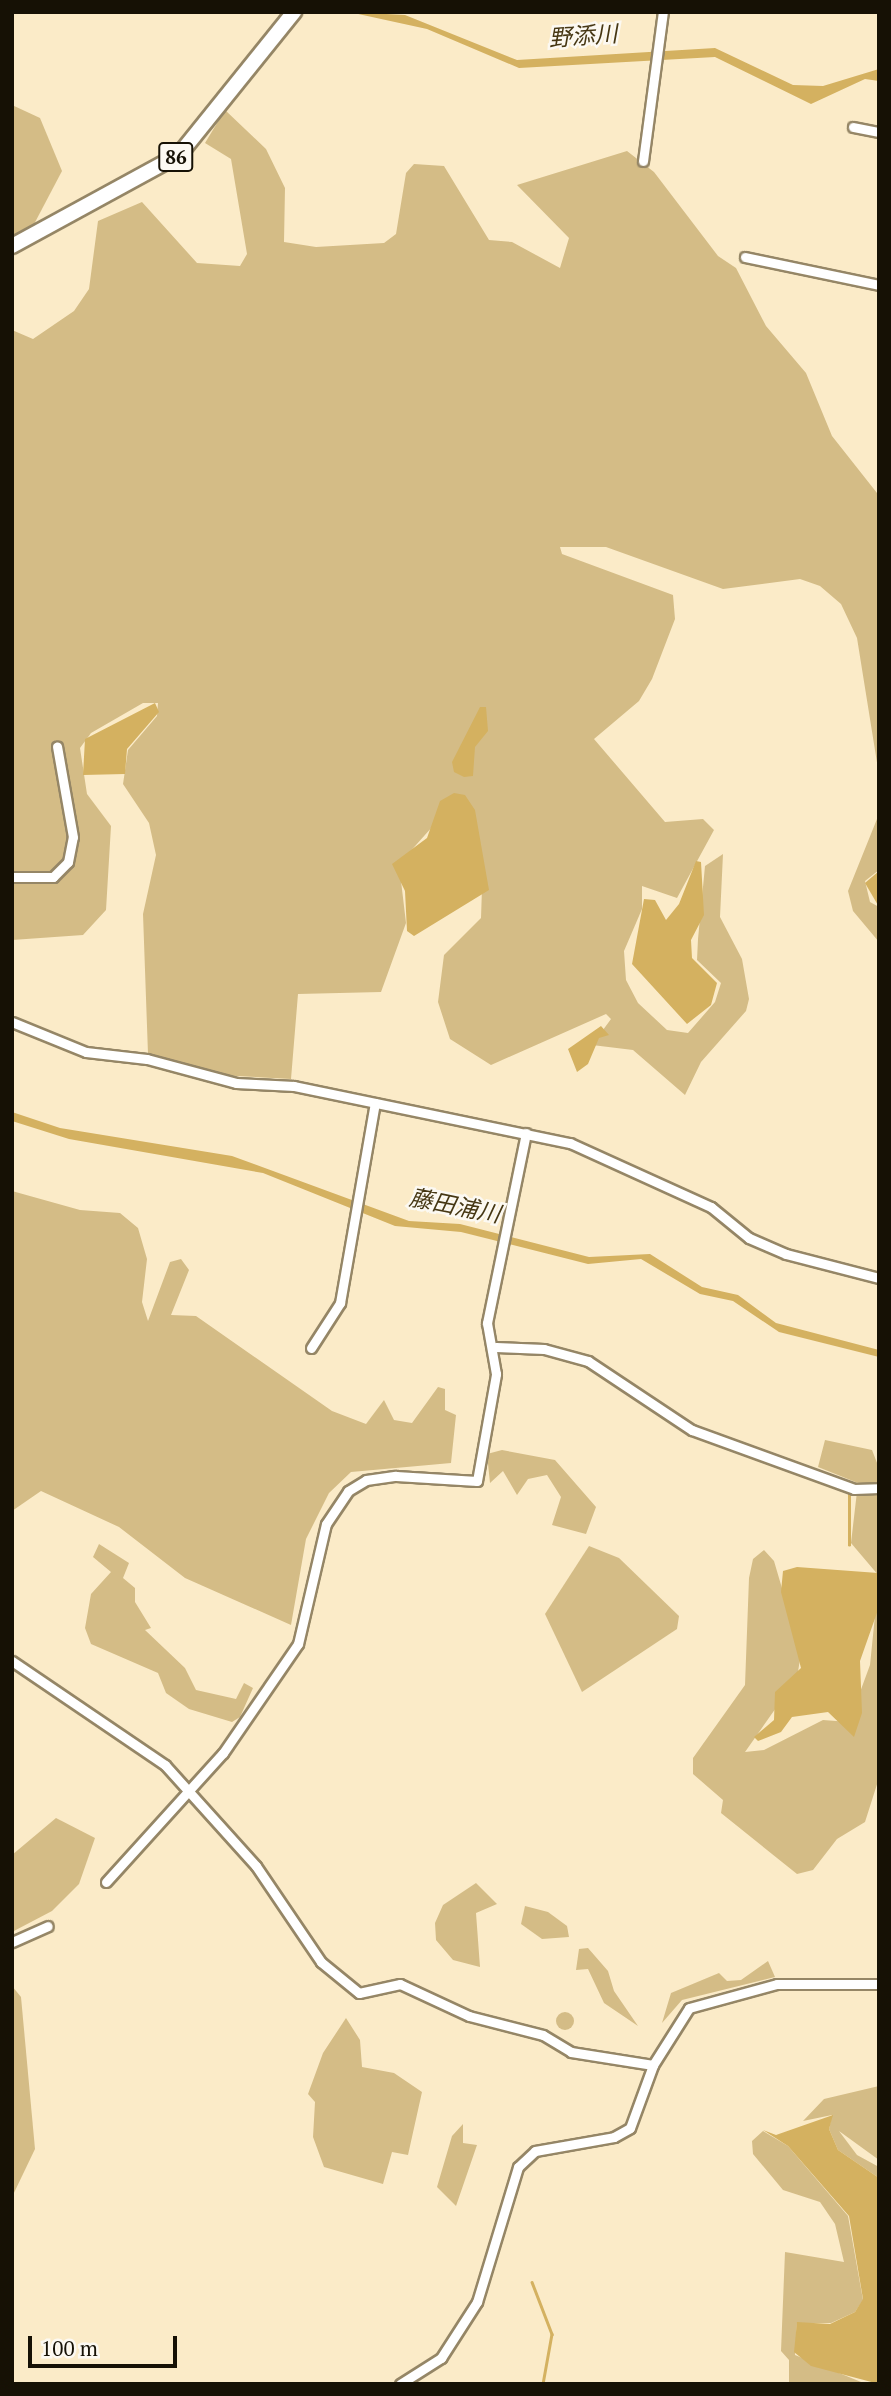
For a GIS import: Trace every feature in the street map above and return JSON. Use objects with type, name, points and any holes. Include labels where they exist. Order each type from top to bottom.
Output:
[{"type":"main road","name":"86","points":[[12,246],[179,155],[294,12]]},
{"type":"street","points":[[643,161],[663,12]]},
{"type":"street","points":[[853,127],[879,132]]},
{"type":"street","points":[[745,257],[879,285]]},
{"type":"street","points":[[12,877],[53,877],[68,862],[73,837],[57,746]]},
{"type":"street","points":[[12,1021],[86,1052],[375,1103],[570,1143],[654,1180],[786,1254],[879,1278]]},
{"type":"street","points":[[311,1348],[340,1303],[375,1103]]},
{"type":"street","points":[[106,1882],[190,1790],[298,1644],[326,1524],[343,1497],[366,1480],[396,1476],[477,1482],[496,1347],[487,1323],[526,1133]]},
{"type":"street","points":[[496,1347],[544,1349],[588,1361],[692,1430],[853,1489],[879,1488]]},
{"type":"street","points":[[12,1661],[165,1765],[256,1866],[321,1962],[359,1993],[400,1984],[469,2016],[543,2035],[571,2052],[653,2065]]},
{"type":"street","points":[[12,1942],[48,1926]]},
{"type":"street","points":[[400,2384],[441,2358],[477,2302],[518,2167],[535,2151],[614,2137],[630,2128],[653,2065],[690,2008],[703,2000],[777,1984],[879,1984]]},
{"type":"shaded area","points":[[349,12],[405,15],[517,60],[715,48],[793,85],[823,86],[879,69],[879,81],[865,79],[811,104],[715,57],[519,68],[427,29]]},
{"type":"shaded area","points":[[12,105],[40,118],[62,171],[32,228],[12,239]]},
{"type":"shaded area","points":[[225,110],[266,149],[285,188],[284,242],[316,247],[384,243],[396,234],[406,173],[414,164],[444,166],[489,240],[512,242],[560,268],[569,238],[517,185],[627,151],[654,172],[718,256],[736,268],[766,326],[806,373],[832,436],[877,493],[879,775],[857,638],[841,604],[820,586],[800,579],[723,589],[606,547],[560,547],[562,554],[673,595],[675,619],[652,679],[639,701],[594,739],[665,822],[703,819],[714,830],[677,898],[642,886],[642,909],[624,951],[626,980],[638,1003],[667,1030],[688,1033],[715,1002],[721,983],[697,960],[698,939],[705,866],[723,854],[720,917],[742,959],[749,999],[746,1011],[701,1062],[685,1095],[633,1050],[592,1045],[611,1019],[606,1014],[491,1065],[450,1039],[438,1002],[444,955],[481,918],[482,888],[444,801],[433,826],[399,864],[406,923],[381,992],[298,994],[291,1079],[218,1075],[148,1054],[143,914],[156,855],[149,823],[123,784],[128,750],[157,716],[158,703],[143,703],[91,733],[80,748],[87,794],[111,826],[106,910],[83,935],[12,940],[12,330],[33,339],[74,311],[89,289],[98,221],[142,202],[197,263],[240,266],[247,254],[231,159],[205,143]]},
{"type":"shaded area","points":[[155,703],[159,712],[127,749],[125,774],[83,775],[85,739]]},
{"type":"shaded area","points":[[480,707],[486,707],[488,731],[475,747],[473,776],[464,777],[454,772],[452,762]]},
{"type":"shaded area","points":[[454,793],[465,795],[475,810],[489,890],[414,936],[407,931],[405,891],[392,864],[427,838],[440,801]]},
{"type":"shaded area","points":[[879,814],[879,870],[865,881],[870,902],[879,907],[879,942],[853,911],[848,891]]},
{"type":"shaded area","points":[[696,861],[701,862],[704,915],[691,940],[692,958],[717,983],[711,1005],[687,1024],[632,964],[644,899],[655,900],[666,920],[679,904]]},
{"type":"shaded area","points":[[879,871],[879,907],[865,883]]},
{"type":"shaded area","points":[[601,1026],[609,1035],[599,1038],[588,1064],[577,1072],[568,1049]]},
{"type":"shaded area","points":[[12,1112],[60,1128],[232,1156],[409,1221],[460,1224],[589,1257],[650,1254],[702,1287],[738,1295],[776,1323],[879,1350],[879,1357],[779,1332],[733,1301],[700,1294],[641,1259],[588,1264],[461,1232],[395,1226],[263,1173],[69,1139],[12,1121]]},
{"type":"shaded area","points":[[12,1191],[80,1210],[120,1213],[138,1228],[147,1259],[142,1302],[148,1321],[170,1262],[181,1259],[189,1270],[171,1315],[196,1316],[332,1411],[366,1424],[384,1400],[394,1420],[412,1423],[438,1387],[445,1389],[445,1410],[456,1415],[451,1463],[351,1472],[329,1493],[306,1539],[291,1625],[185,1578],[119,1527],[41,1491],[12,1511]]},
{"type":"shaded area","points":[[825,1440],[872,1450],[879,1468],[879,1576],[851,1543],[858,1483],[818,1467]]},
{"type":"shaded area","points":[[502,1450],[555,1460],[596,1507],[586,1534],[552,1525],[561,1497],[547,1475],[528,1479],[517,1495],[503,1471],[490,1483],[487,1454]]},
{"type":"shaded area","points":[[99,1544],[129,1563],[123,1578],[135,1588],[135,1602],[151,1628],[145,1630],[185,1668],[196,1690],[236,1699],[244,1683],[253,1688],[240,1717],[232,1722],[189,1709],[166,1693],[158,1673],[91,1644],[85,1628],[91,1594],[111,1572],[93,1557]]},
{"type":"shaded area","points":[[589,1546],[619,1558],[679,1616],[677,1629],[582,1692],[545,1614]]},
{"type":"shaded area","points":[[764,1550],[774,1561],[801,1653],[797,1678],[745,1752],[764,1750],[823,1720],[849,1722],[870,1665],[879,1576],[879,1778],[865,1822],[837,1839],[813,1870],[797,1874],[721,1813],[723,1800],[693,1774],[693,1758],[745,1685],[749,1578],[753,1559]]},
{"type":"shaded area","points":[[797,1567],[878,1573],[879,1607],[860,1661],[862,1713],[854,1737],[828,1712],[792,1717],[781,1732],[758,1741],[754,1737],[774,1720],[775,1692],[801,1668],[781,1592],[783,1571]]},
{"type":"shaded area","points":[[56,1818],[95,1838],[79,1884],[52,1911],[12,1932],[12,1855]]},
{"type":"shaded area","points":[[476,1883],[497,1904],[476,1913],[480,1967],[453,1960],[436,1940],[435,1923],[443,1905]]},
{"type":"shaded area","points":[[525,1906],[548,1912],[567,1926],[569,1937],[542,1939],[521,1924]]},
{"type":"shaded area","points":[[588,1948],[608,1971],[614,1991],[638,2026],[604,2003],[588,1969],[576,1970],[579,1949]]},
{"type":"shaded area","points":[[768,1961],[775,1977],[682,2000],[662,2023],[671,1993],[719,1973],[727,1981],[741,1980]]},
{"type":"shaded area","points":[[12,1986],[21,1997],[35,2149],[12,2197]]},
{"type":"shaded area","points":[[561,2012],[569,2012],[574,2021],[572,2028],[561,2030],[556,2025],[556,2017]]},
{"type":"shaded area","points":[[346,2018],[360,2040],[362,2067],[394,2073],[422,2092],[408,2155],[392,2152],[383,2184],[324,2167],[313,2137],[315,2102],[308,2094],[323,2053]]},
{"type":"shaded area","points":[[879,2086],[879,2160],[839,2131],[857,2155],[879,2167],[879,2178],[838,2150],[829,2129],[832,2115],[803,2121],[824,2099]]},
{"type":"shaded area","points":[[833,2115],[829,2129],[838,2150],[879,2178],[879,2384],[811,2366],[794,2352],[797,2322],[830,2324],[855,2312],[863,2299],[849,2216],[788,2146],[763,2130],[776,2135]]},
{"type":"shaded area","points":[[463,2124],[463,2143],[477,2145],[456,2206],[437,2187],[452,2136]]},
{"type":"shaded area","points":[[763,2131],[788,2146],[848,2216],[863,2300],[855,2312],[831,2323],[797,2323],[795,2355],[866,2384],[789,2384],[789,2360],[781,2351],[785,2252],[844,2262],[835,2224],[820,2202],[783,2190],[753,2154],[752,2141]]},
{"type":"waterway","points":[[849,1494],[849,1545]]},
{"type":"waterway","points":[[532,2282],[552,2334],[543,2384]]},
{"type":"water label","name":"野添川","points":[[583,36]]},
{"type":"water label","name":"藤田浦川","points":[[455,1206]]}]
